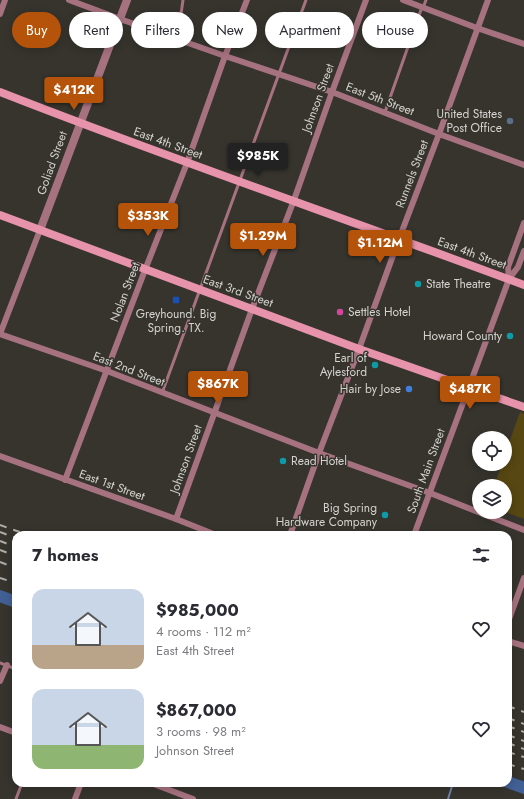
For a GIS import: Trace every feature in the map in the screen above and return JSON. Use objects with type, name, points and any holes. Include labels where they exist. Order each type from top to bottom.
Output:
[{"type":"main road","name":"East 4th Street","points":[[0,92],[80,124],[294,200],[524,285]]},
{"type":"main road","name":"East 3rd Street","points":[[0,215],[252,310],[524,407]]},
{"type":"street","points":[[0,14],[5,0]]},
{"type":"street","name":"East 5th Street","points":[[70,0],[102,12]]},
{"type":"street","name":"Goliad Street","points":[[123,12],[127,0]]},
{"type":"street","name":"Nolan Street","points":[[65,480],[187,163],[225,56],[247,0]]},
{"type":"street","name":"Johnson Street","points":[[176,519],[366,0]]},
{"type":"street","points":[[403,0],[524,44]]},
{"type":"street","name":"Runnels Street","points":[[291,531],[319,453],[488,0]]},
{"type":"street","name":"East 5th Street","points":[[194,45],[332,92],[439,134],[524,165]]},
{"type":"street","name":"Goliad Street","points":[[0,334],[109,48]]},
{"type":"street","name":"South Main Street","points":[[509,279],[508,267],[524,223]]},
{"type":"street","name":"South Main Street","points":[[416,531],[509,279],[518,267],[524,251]]},
{"type":"street","name":"East 2nd Street","points":[[0,334],[107,371],[524,530]]},
{"type":"street","name":"East 1st Street","points":[[0,456],[206,531]]},
{"type":"street","points":[[512,611],[524,578]]},
{"type":"street","points":[[512,642],[524,646]]},
{"type":"street","points":[[0,681],[7,665]]},
{"type":"street","points":[[0,728],[12,732]]},
{"type":"street","points":[[75,799],[80,787]]},
{"type":"street","points":[[162,787],[193,799]]},
{"type":"lane","points":[[181,12],[183,0]]},
{"type":"lane","points":[[162,393],[306,0]]},
{"type":"lane","points":[[384,112],[426,0]]},
{"type":"lane","points":[[0,663],[12,667]]},
{"type":"lane","points":[[16,799],[20,787]]},
{"type":"shaded area","points":[[520,412],[524,414],[524,519],[512,515],[512,479],[497,479],[499,471],[512,471],[512,434]]},
{"type":"waterway","points":[[0,596],[12,600]]},
{"type":"waterway","points":[[512,784],[524,788]]},
{"type":"waterway","points":[[448,799],[452,787]]},
{"type":"railway","points":[[0,525],[17,531]]},
{"type":"railway","points":[[0,532],[12,536]]},
{"type":"railway","points":[[0,541],[12,546]]},
{"type":"railway","points":[[0,550],[12,554]]},
{"type":"railway","points":[[0,562],[12,566]]},
{"type":"railway","points":[[0,578],[12,582]]},
{"type":"railway","points":[[512,708],[524,712]]},
{"type":"railway","points":[[512,720],[524,724]]},
{"type":"railway","points":[[512,728],[524,732]]},
{"type":"railway","points":[[512,736],[524,741]]},
{"type":"railway","points":[[512,744],[524,749]]},
{"type":"railway","points":[[512,753],[524,757]]},
{"type":"railway","points":[[512,765],[524,769]]},
{"type":"place","name":"United States Post Office","points":[[510,121]]},
{"type":"place","name":"State Theatre","points":[[418,284]]},
{"type":"place","name":"Greyhound. Big Spring. TX.","points":[[176,300]]},
{"type":"place","name":"Settles Hotel","points":[[340,312]]},
{"type":"place","name":"Howard County","points":[[510,336]]},
{"type":"place","name":"Earl of Aylesford","points":[[375,365]]},
{"type":"place","name":"Hair by Jose","points":[[409,389]]},
{"type":"place","name":"Read Hotel","points":[[283,461]]},
{"type":"place","name":"Big Spring Hardware Company","points":[[385,515]]}]
